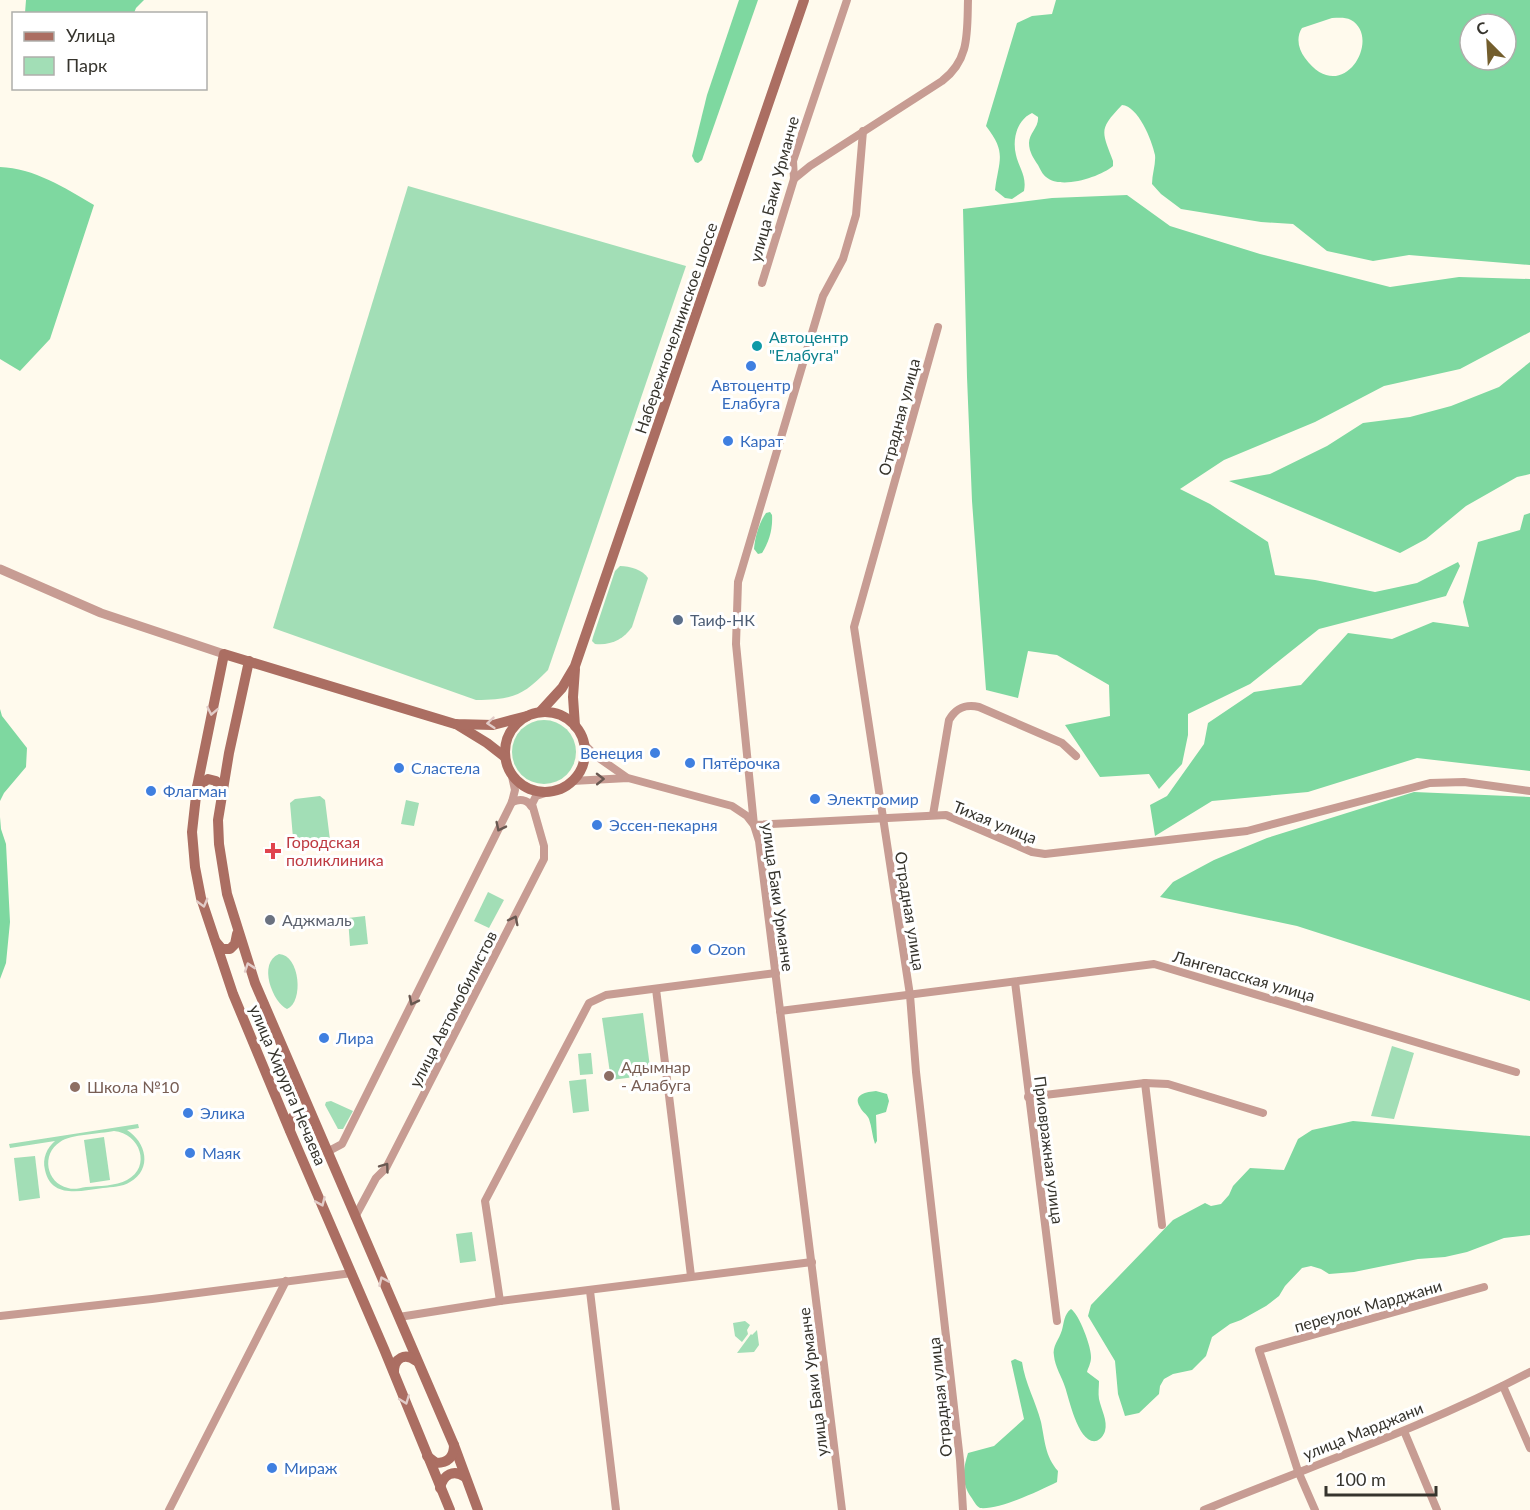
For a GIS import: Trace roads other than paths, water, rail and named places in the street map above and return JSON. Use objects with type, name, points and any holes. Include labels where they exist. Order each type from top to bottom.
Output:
[{"type":"main road","name":"Набережночелнинское шоссе","points":[[540,712],[562,688],[575,666],[804,0]]},
{"type":"main road","points":[[224,654],[455,724],[505,757]]},
{"type":"main road","name":"улица Хирурга Нечаева","points":[[224,654],[197,787],[192,832],[192,847],[201,898],[233,994],[394,1372],[450,1510]]},
{"type":"main road","name":"улица Хирурга Нечаева","points":[[249,661],[222,790],[218,820],[219,844],[227,894],[255,983],[454,1445],[477,1510]]},
{"type":"main road","name":"Набережночелнинское шоссе","points":[[575,666],[573,697],[575,726]]},
{"type":"main road","points":[[455,724],[493,725],[540,712],[559,715],[575,726],[584,744],[583,764],[572,781],[555,790],[547,792],[530,789],[522,785],[510,772],[505,757],[507,738],[518,722],[527,716]]},
{"type":"main road","points":[[197,787],[208,779],[216,781],[222,790]]},
{"type":"main road","points":[[214,939],[222,949],[230,949],[235,944],[238,932]]},
{"type":"main road","points":[[290,1131],[290,1120],[296,1114],[303,1114],[312,1119]]},
{"type":"main road","points":[[394,1372],[396,1361],[400,1358],[406,1356],[417,1361]]},
{"type":"main road","points":[[427,1456],[436,1463],[447,1460],[454,1451],[454,1445]]},
{"type":"main road","points":[[440,1488],[443,1479],[449,1474],[458,1473],[465,1477]]},
{"type":"street","name":"улица Баки Урманче","points":[[762,283],[794,179],[792,160],[847,0]]},
{"type":"street","points":[[794,179],[810,166],[942,81],[954,70],[966,47],[968,0]]},
{"type":"street","name":"улица Баки Урманче","points":[[842,1510],[776,973],[759,841],[754,825],[736,644],[738,582],[823,296],[843,259],[856,214],[863,131]]},
{"type":"street","name":"Отрадная улица","points":[[938,327],[854,627],[910,995],[916,1072],[958,1436],[963,1510]]},
{"type":"street","points":[[0,570],[101,613],[224,654]]},
{"type":"street","points":[[933,816],[949,720],[958,708],[971,705],[1062,743],[1076,756]]},
{"type":"street","points":[[584,744],[596,756],[628,778]]},
{"type":"street","points":[[327,1152],[342,1144],[512,802],[515,790],[510,772]]},
{"type":"street","points":[[572,781],[628,778],[732,806],[741,811],[754,825]]},
{"type":"street","name":"Тихая улица","points":[[754,825],[946,815],[1032,852],[1044,854],[1247,831],[1430,783],[1464,782],[1530,792]]},
{"type":"street","points":[[512,802],[525,801],[531,806],[536,796],[555,790]]},
{"type":"street","name":"улица Автомобилистов","points":[[355,1217],[376,1178],[386,1168],[544,859],[544,846],[531,806]]},
{"type":"street","name":"Лангепасская улица","points":[[780,1011],[1154,964],[1516,1072]]},
{"type":"street","points":[[500,1301],[485,1201],[589,1003],[606,995],[776,973]]},
{"type":"street","name":"Приовражная улица","points":[[1015,982],[1058,1321]]},
{"type":"street","points":[[656,989],[691,1276]]},
{"type":"street","points":[[1028,1097],[1145,1083],[1168,1084],[1263,1113]]},
{"type":"street","points":[[1145,1083],[1162,1225]]},
{"type":"street","points":[[399,1317],[500,1301],[812,1262]]},
{"type":"street","points":[[0,1316],[352,1273]]},
{"type":"street","points":[[169,1510],[286,1281]]},
{"type":"street","name":"переулок Марджани","points":[[1298,1472],[1259,1350],[1484,1287]]},
{"type":"street","points":[[590,1291],[616,1510]]},
{"type":"street","name":"улица Марджани","points":[[1204,1510],[1404,1431],[1530,1372]]},
{"type":"street","points":[[1503,1386],[1530,1448]]},
{"type":"street","points":[[1404,1431],[1437,1510]]},
{"type":"street","points":[[1298,1472],[1315,1510]]},
{"type":"place","name":"Автоцентр \"Елабуга\"","points":[[757,346]]},
{"type":"place","name":"Автоцентр Елабуга","points":[[751,366]]},
{"type":"place","name":"Карат","points":[[728,441]]},
{"type":"place","name":"Таиф-НК","points":[[678,620]]},
{"type":"place","name":"Венеция","points":[[655,753]]},
{"type":"place","name":"Пятёрочка","points":[[690,763]]},
{"type":"place","name":"Сластела","points":[[399,768]]},
{"type":"place","name":"Флагман","points":[[151,791]]},
{"type":"place","name":"Электромир","points":[[815,799]]},
{"type":"place","name":"Эссен-пекарня","points":[[597,825]]},
{"type":"place","name":"Городская поликлиника","points":[[273,851]]},
{"type":"place","name":"Аджмаль","points":[[270,920]]},
{"type":"place","name":"Ozon","points":[[696,949]]},
{"type":"place","name":"Лира","points":[[324,1038]]},
{"type":"place","name":"Адымнар - Алабуга","points":[[609,1076]]},
{"type":"place","name":"Школа №10","points":[[75,1087]]},
{"type":"place","name":"Элика","points":[[188,1113]]},
{"type":"place","name":"Маяк","points":[[190,1153]]},
{"type":"place","name":"Мираж","points":[[272,1468]]}]
